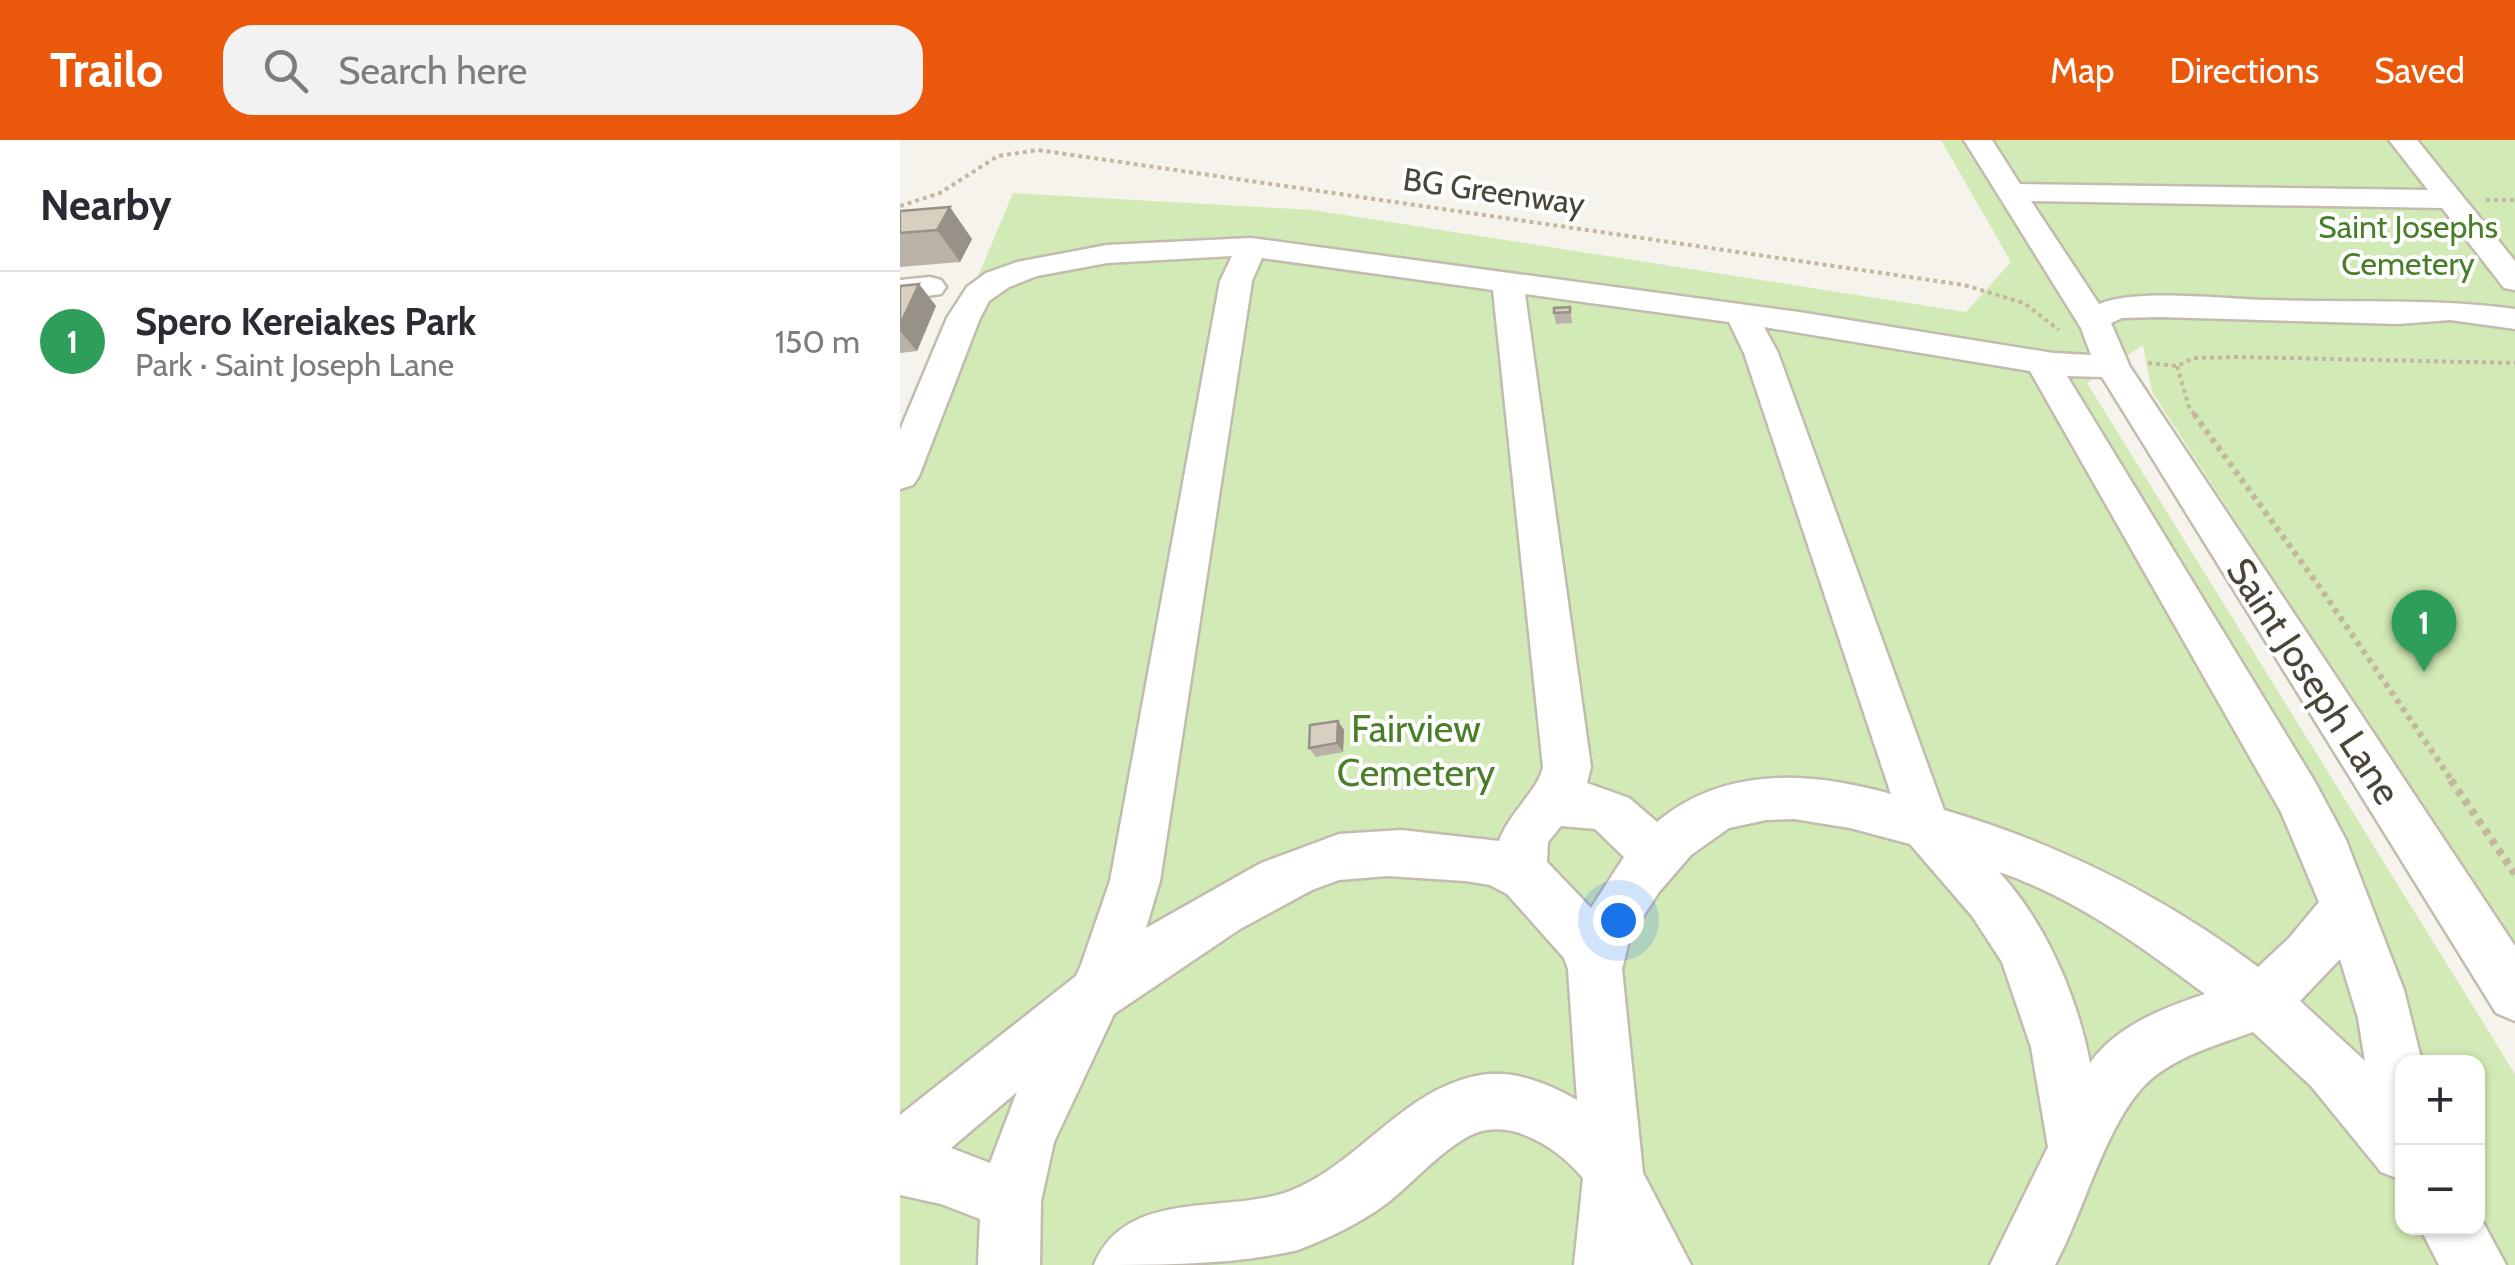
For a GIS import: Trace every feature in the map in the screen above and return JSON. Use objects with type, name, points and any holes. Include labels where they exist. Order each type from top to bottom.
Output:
[{"type":"street","points":[[1956,140],[2039,288],[2087,350]]},
{"type":"street","points":[[1978,140],[2009,192],[2087,350],[2314,827],[2380,1003],[2395,1067]]},
{"type":"street","points":[[2403,140],[2515,281]]},
{"type":"street","points":[[2009,192],[2447,199]]},
{"type":"street","points":[[900,476],[965,313],[993,281],[1044,266],[1159,249],[1252,247],[1508,285],[1751,334],[1779,331],[1799,322],[2087,350]]},
{"type":"street","points":[[1010,1265],[1011,1202],[1036,1114],[1120,937],[1136,881],[1236,281],[1252,247]]},
{"type":"street","points":[[1508,285],[1566,758],[1564,785],[1522,846],[1526,872],[1548,900],[1580,918],[1615,913]]},
{"type":"street","points":[[2087,350],[2116,308],[2398,314],[2450,310],[2515,318]]},
{"type":"street","points":[[1751,334],[1926,827],[1990,899],[2021,944],[2059,1048],[2077,1146]]},
{"type":"street","name":"Saint Joseph Lane","points":[[2087,350],[2515,994]]},
{"type":"street","points":[[1552,804],[1581,801],[1606,809],[1630,827],[1653,859]]},
{"type":"street","points":[[1594,969],[1615,913],[1653,859],[1696,820],[1716,810],[1754,802],[1838,802],[1880,811],[2019,856],[2102,896],[2192,951],[2258,1003],[2343,1079],[2395,1140]]},
{"type":"street","points":[[900,1153],[1096,992],[1174,938],[1233,905],[1292,875],[1343,856],[1479,858],[1520,872],[1582,936],[1594,969],[1613,1178],[1605,1265]]},
{"type":"street","points":[[2021,1265],[2052,1236],[2077,1146],[2103,1093],[2134,1057],[2179,1030],[2258,1003],[2308,957],[2346,908]]},
{"type":"street","points":[[1124,1265],[1161,1242],[1185,1234],[1276,1226],[1298,1219],[1361,1184],[1435,1123],[1477,1102],[1494,1099],[1534,1108],[1593,1146],[1613,1178],[1634,1225],[1660,1265]]},
{"type":"street","points":[[900,1165],[941,1174],[1011,1202]]},
{"type":"street","points":[[2456,1235],[2475,1265]]},
{"type":"path","name":"BG Greenway","points":[[900,206],[940,193],[998,156],[1038,150],[1107,158],[1964,285],[2024,303],[2087,350]]},
{"type":"path","points":[[2087,350],[2177,366],[2194,358],[2240,357],[2515,362]]},
{"type":"path","points":[[2177,366],[2189,407],[2321,589],[2515,874]]},
{"type":"green space","name":"Fairview Cemetery","points":[[1941,140],[2515,140],[2515,952],[2152,392],[2143,345],[2087,383],[2515,1074],[2515,1265],[900,1265],[900,463],[1013,193],[1313,210],[1966,312],[2011,262]]},
{"type":"building","points":[[950,207],[937,230],[900,233],[900,211]]},
{"type":"building","points":[[919,284],[900,325],[900,286]]},
{"type":"building","points":[[1570,307],[1570,312],[1554,313],[1554,308]]},
{"type":"building","points":[[1338,721],[1337,743],[1309,748],[1310,725]]},
{"type":"place","name":"Spero Kereiakes Park","points":[[2424,672]]},
{"type":"park label","name":"Saint Josephs Cemetery","points":[[2408,244]]}]
